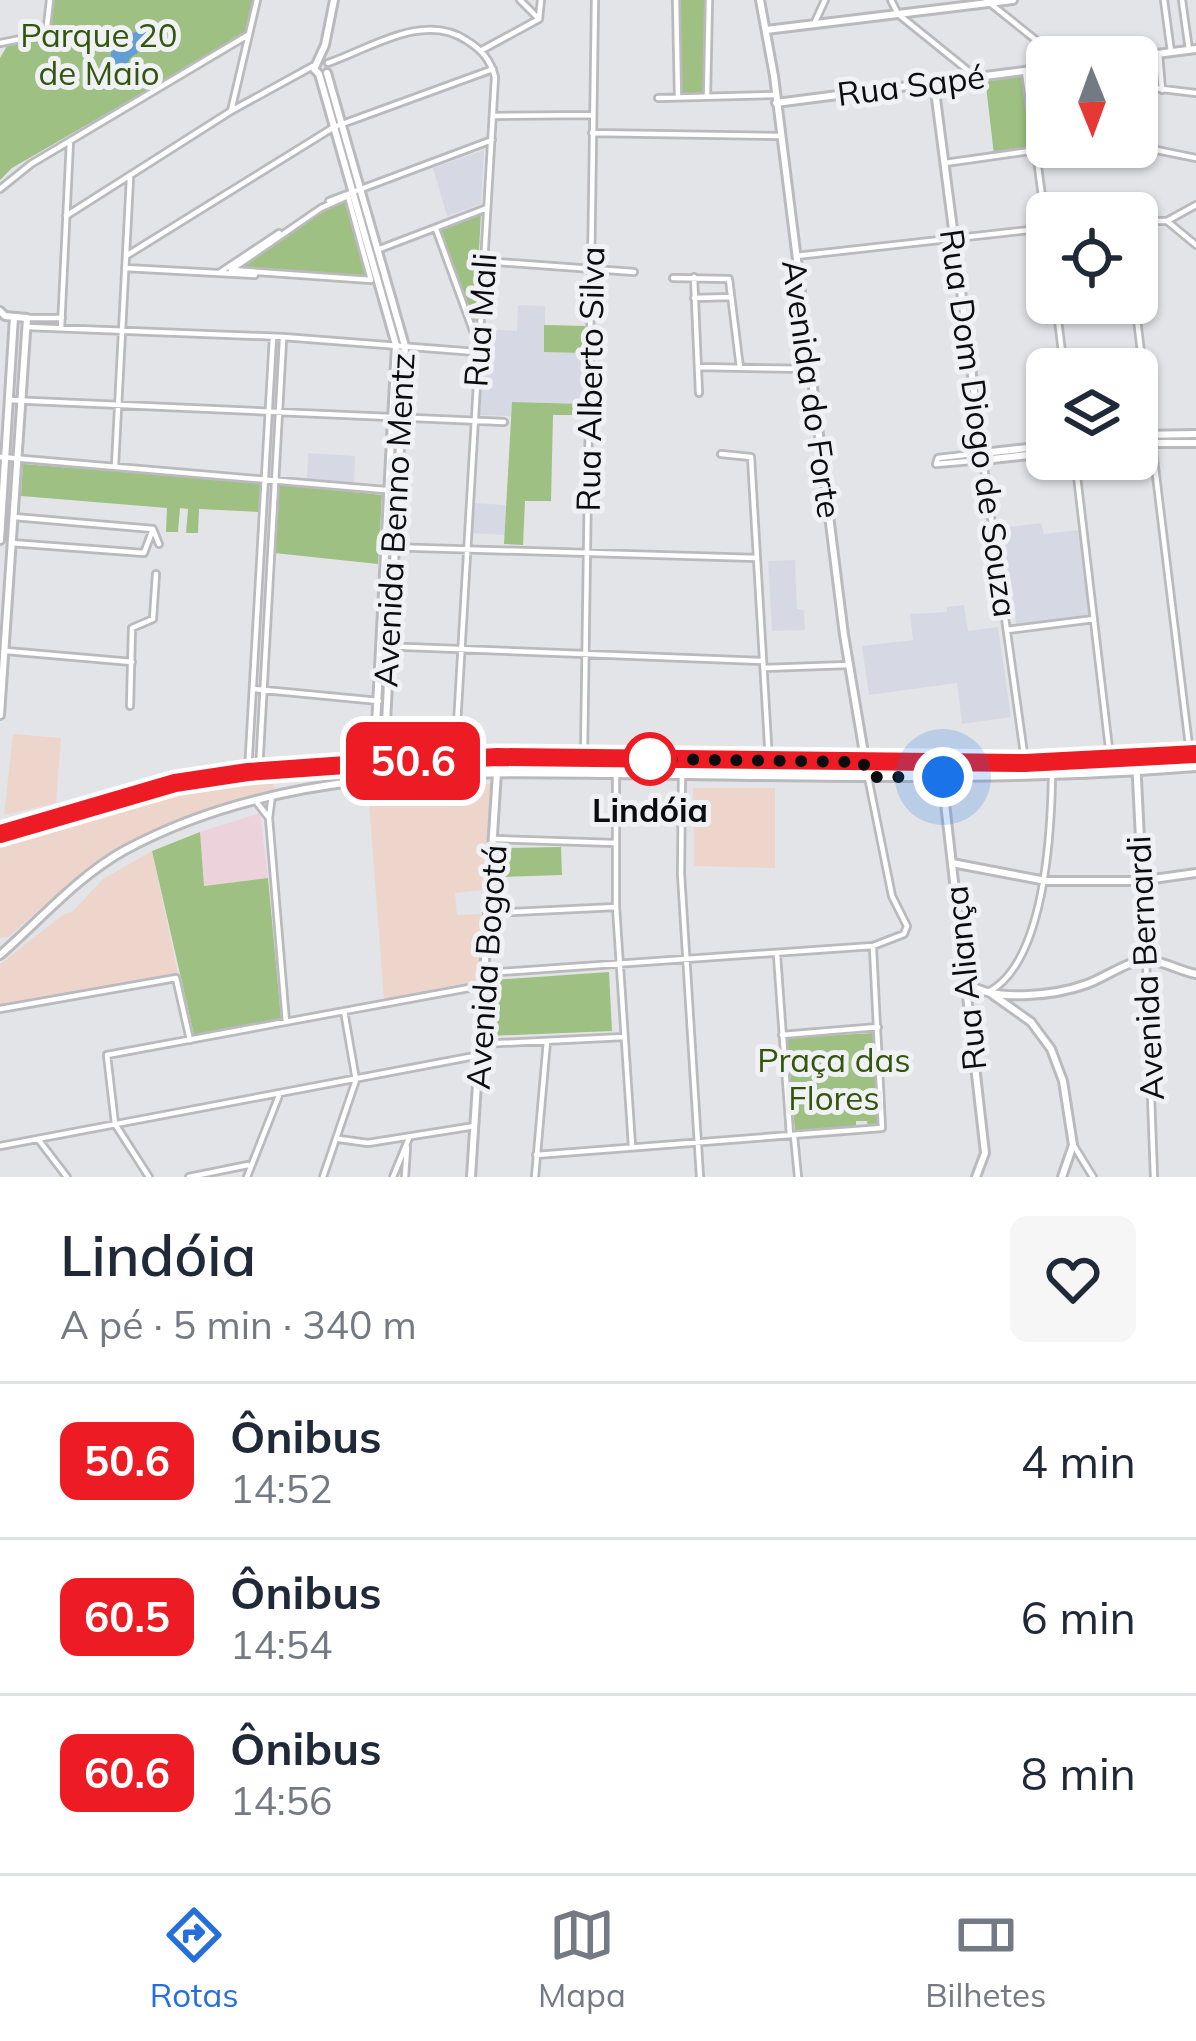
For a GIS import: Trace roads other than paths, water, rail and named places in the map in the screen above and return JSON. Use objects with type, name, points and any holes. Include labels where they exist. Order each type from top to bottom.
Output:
[{"type":"street","points":[[2,45],[46,34],[50,0]]},
{"type":"street","points":[[231,111],[256,0]]},
{"type":"street","points":[[322,66],[334,0]]},
{"type":"street","points":[[520,0],[538,19]]},
{"type":"street","points":[[538,19],[541,0]]},
{"type":"street","name":"Rua Alberto Silva","points":[[584,758],[596,0]]},
{"type":"street","points":[[676,0],[678,98]]},
{"type":"street","points":[[706,97],[709,0]]},
{"type":"street","name":"Avenida do Forte","points":[[760,0],[848,665],[868,777]]},
{"type":"street","points":[[814,24],[825,0]]},
{"type":"street","points":[[891,0],[898,14],[976,77]]},
{"type":"street","points":[[766,30],[1012,0]]},
{"type":"street","points":[[1164,0],[1171,52]]},
{"type":"street","points":[[1162,90],[1159,54],[1193,49],[1182,0]]},
{"type":"street","points":[[988,1],[1031,36]]},
{"type":"street","points":[[482,50],[538,19]]},
{"type":"street","points":[[66,216],[231,111],[322,66],[419,29],[455,32],[482,50],[493,69],[338,126],[126,256]]},
{"type":"street","points":[[0,189],[70,140],[248,35]]},
{"type":"street","name":"Avenida Benno Mentz","points":[[322,66],[400,346],[379,763]]},
{"type":"street","name":"Rua Mali","points":[[455,759],[493,69]]},
{"type":"street","points":[[1025,71],[1026,78]]},
{"type":"street","name":"Rua Sapé","points":[[775,99],[1025,71]]},
{"type":"street","name":"Rua Dom Diogo de Souza","points":[[934,82],[1025,763]]},
{"type":"street","points":[[1158,89],[1196,93]]},
{"type":"street","points":[[658,98],[775,99]]},
{"type":"street","points":[[493,116],[593,115]]},
{"type":"street","points":[[592,133],[778,136]]},
{"type":"street","points":[[61,328],[70,140]]},
{"type":"street","points":[[219,273],[319,206],[492,140]]},
{"type":"street","points":[[1158,150],[1196,158]]},
{"type":"street","points":[[944,164],[1026,152]]},
{"type":"street","points":[[115,466],[130,178]]},
{"type":"street","points":[[348,196],[379,279],[230,270],[321,208],[348,196]]},
{"type":"street","points":[[1158,221],[1196,205]]},
{"type":"street","points":[[375,251],[488,208]]},
{"type":"street","points":[[1167,221],[1196,245]]},
{"type":"street","points":[[435,226],[477,341]]},
{"type":"street","points":[[795,256],[1026,232]]},
{"type":"street","points":[[484,261],[634,272]]},
{"type":"street","points":[[125,268],[379,279]]},
{"type":"street","points":[[694,277],[699,393]]},
{"type":"street","points":[[673,278],[729,279],[740,368]]},
{"type":"street","points":[[694,298],[733,297]]},
{"type":"street","points":[[0,312],[27,323],[61,328],[283,337],[477,352]]},
{"type":"street","points":[[0,540],[14,317]]},
{"type":"street","points":[[27,323],[62,318]]},
{"type":"street","points":[[0,715],[6,553],[11,543],[27,323]]},
{"type":"street","points":[[248,772],[273,337]]},
{"type":"street","points":[[259,771],[283,337]]},
{"type":"street","points":[[698,367],[810,369]]},
{"type":"street","points":[[0,385],[10,385]]},
{"type":"street","points":[[9,400],[504,422]]},
{"type":"street","points":[[1158,437],[1196,438]]},
{"type":"street","points":[[983,456],[936,464],[938,458],[1026,452]]},
{"type":"street","points":[[721,454],[751,455],[769,761]]},
{"type":"street","points":[[3,457],[393,491]]},
{"type":"street","points":[[1077,480],[1111,760]]},
{"type":"street","points":[[3,831],[175,783],[248,772],[379,763],[498,757],[1025,763],[1193,754],[1156,480]]},
{"type":"street","points":[[2,488],[15,488]]},
{"type":"street","points":[[13,517],[153,529]]},
{"type":"street","points":[[11,543],[144,554],[153,529]]},
{"type":"street","points":[[153,529],[159,544]]},
{"type":"street","points":[[390,548],[757,558]]},
{"type":"street","points":[[130,706],[132,628],[153,619],[156,574]]},
{"type":"street","points":[[259,585],[269,586]]},
{"type":"street","points":[[1006,630],[1094,619]]},
{"type":"street","points":[[384,646],[848,665]]},
{"type":"street","points":[[4,651],[132,662]]},
{"type":"street","points":[[253,689],[381,702]]},
{"type":"street","points":[[250,731],[260,731]]},
{"type":"street","name":"Avenida Bogotá","points":[[471,1177],[498,757]]},
{"type":"street","name":"Avenida Bernardi","points":[[1136,758],[1154,1177]]},
{"type":"street","points":[[0,955],[99,866],[125,850],[254,800],[314,785],[499,773],[1052,777],[1196,767]]},
{"type":"street","points":[[616,775],[616,907],[632,1148]]},
{"type":"street","points":[[682,776],[681,874],[700,1177]]},
{"type":"street","points":[[485,973],[873,946],[907,930],[892,896],[868,777]]},
{"type":"street","name":"Rua Aliança","points":[[943,777],[985,1153],[976,1177]]},
{"type":"street","points":[[968,997],[998,986],[1021,950],[1046,881],[1052,777]]},
{"type":"street","points":[[272,794],[268,818],[286,1022]]},
{"type":"street","points":[[254,800],[268,818]]},
{"type":"street","points":[[495,839],[617,843]]},
{"type":"street","points":[[952,863],[1046,881],[1139,880],[1196,873]]},
{"type":"street","points":[[490,914],[616,907]]},
{"type":"street","points":[[536,1155],[882,1129],[873,946]]},
{"type":"street","points":[[777,955],[798,1177]]},
{"type":"street","points":[[983,991],[1020,995],[1085,986],[1146,959],[1196,974]]},
{"type":"street","points":[[0,1009],[176,978],[190,1040]]},
{"type":"street","points":[[966,980],[1015,1009],[1051,1049],[1064,1082],[1073,1144],[1093,1177]]},
{"type":"street","points":[[149,1177],[116,1124],[105,1057],[485,985]]},
{"type":"street","points":[[1015,1009],[1013,1001],[1020,995]]},
{"type":"street","points":[[323,1177],[356,1080],[344,1011]]},
{"type":"street","points":[[782,1036],[878,1028]]},
{"type":"street","points":[[481,1044],[624,1037]]},
{"type":"street","points":[[535,1177],[547,1041]]},
{"type":"street","points":[[0,1146],[480,1055]]},
{"type":"street","points":[[247,1177],[280,1093]]},
{"type":"street","points":[[339,1139],[368,1143],[475,1126]]},
{"type":"street","points":[[38,1139],[67,1177]]},
{"type":"street","points":[[393,1177],[408,1139]]},
{"type":"street","points":[[405,1177],[408,1139]]},
{"type":"street","points":[[1062,1177],[1073,1144]]},
{"type":"street","points":[[189,1177],[252,1165]]},
{"type":"water","points":[[152,34],[151,43],[117,73],[111,67],[111,46],[119,35]]},
{"type":"place","name":"Lindóia","points":[[650,759]]},
{"type":"park label","name":"Parque 20 de Maio","points":[[99,54]]},
{"type":"park label","name":"Praça das Flores","points":[[834,1079]]}]
